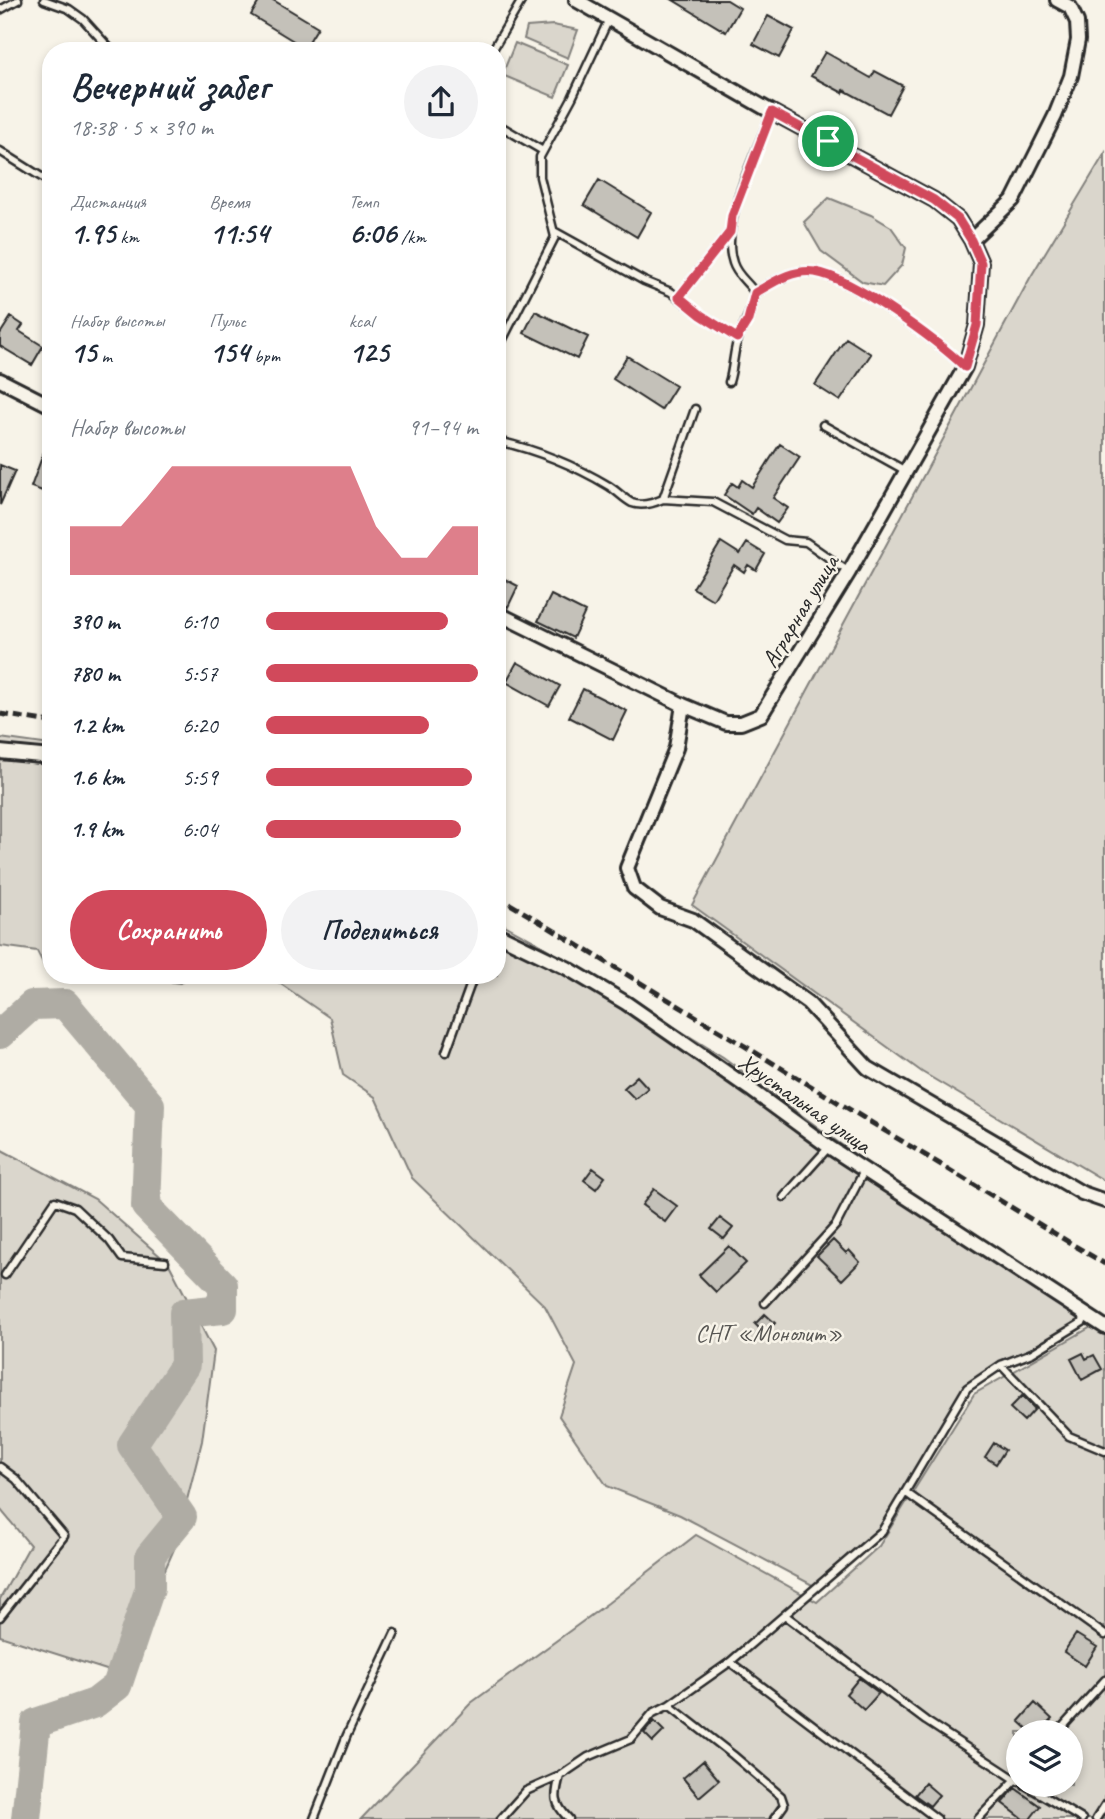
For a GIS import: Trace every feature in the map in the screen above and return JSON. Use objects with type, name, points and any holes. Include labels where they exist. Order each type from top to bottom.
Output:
[{"type":"street","points":[[576,0],[772,112],[934,200],[958,219],[971,240],[1013,200],[1055,116],[1071,76],[1078,40],[1077,22],[1070,7],[1058,0]]},
{"type":"street","name":"Аграрная улица","points":[[506,617],[683,705],[726,723],[741,723],[761,715],[849,572],[965,367],[977,325],[981,263],[971,240]]},
{"type":"street","points":[[0,380],[42,401]]},
{"type":"street","points":[[683,705],[676,748],[627,867],[634,888],[660,908],[693,920],[808,1003],[868,1068],[1082,1193],[1105,1201]]},
{"type":"street","points":[[0,752],[42,756]]},
{"type":"street","name":"Хрустальная улица","points":[[506,938],[567,968],[626,1003],[864,1171],[1105,1327]]},
{"type":"lane","points":[[0,10],[18,0]]},
{"type":"lane","points":[[44,0],[69,9],[83,19],[104,42]]},
{"type":"lane","points":[[497,42],[522,0]]},
{"type":"lane","points":[[506,333],[555,237],[540,177],[540,157],[572,98],[609,19]]},
{"type":"lane","points":[[755,293],[733,264],[730,232],[732,216],[772,112]]},
{"type":"lane","points":[[506,129],[543,150]]},
{"type":"lane","points":[[0,152],[42,178]]},
{"type":"lane","points":[[554,231],[644,281],[679,297],[737,338]]},
{"type":"lane","points":[[679,297],[730,232]]},
{"type":"lane","points":[[729,382],[737,338],[748,320],[755,293],[794,273],[814,272],[830,276],[866,295],[913,326],[965,367]]},
{"type":"lane","points":[[663,499],[695,409]]},
{"type":"lane","points":[[823,425],[907,472]]},
{"type":"lane","points":[[506,445],[563,463],[609,486],[633,504],[651,505],[663,499],[713,502],[785,540],[806,542],[849,572]]},
{"type":"lane","points":[[446,1052],[471,984]]},
{"type":"lane","points":[[784,1197],[829,1147]]},
{"type":"lane","points":[[765,1303],[836,1225],[864,1171]]},
{"type":"lane","points":[[2,1276],[55,1201],[75,1208],[109,1240],[122,1258],[164,1262]]},
{"type":"lane","points":[[501,1819],[526,1791],[559,1776],[588,1757],[631,1739],[653,1713],[669,1705],[730,1662],[786,1616],[882,1531],[967,1388],[1001,1365],[1032,1353],[1063,1335],[1083,1322],[1084,1314]]},
{"type":"lane","points":[[1001,1365],[1069,1436],[1105,1451]]},
{"type":"lane","points":[[0,1467],[16,1479],[64,1536],[0,1617]]},
{"type":"lane","points":[[905,1492],[1105,1635]]},
{"type":"lane","points":[[786,1616],[926,1721],[1006,1771]]},
{"type":"lane","points":[[314,1819],[347,1735],[395,1633]]},
{"type":"lane","points":[[730,1662],[937,1819]]},
{"type":"lane","points":[[1069,1720],[1105,1680]]},
{"type":"lane","points":[[669,1705],[781,1796],[784,1805],[774,1819]]},
{"type":"lane","points":[[559,1776],[555,1794],[559,1809],[569,1819]]},
{"type":"lane","points":[[978,1819],[1006,1791]]},
{"type":"lane","points":[[1045,1797],[1082,1819]]},
{"type":"lane","points":[[1096,1819],[1105,1805]]},
{"type":"green space","points":[[553,25],[578,30],[568,58],[524,39],[527,27]]},
{"type":"green space","points":[[515,43],[568,65],[555,97],[506,77],[506,65]]},
{"type":"green space","points":[[1105,153],[1105,1181],[922,1072],[692,905],[1030,278]]},
{"type":"green space","points":[[829,198],[871,215],[891,227],[906,248],[902,265],[883,286],[863,282],[821,251],[804,222]]},
{"type":"green space","points":[[0,738],[42,744],[42,961],[37,951],[0,946]]},
{"type":"green space","name":"СНТ «Монолит»","points":[[506,926],[723,1057],[862,1160],[1077,1305],[1078,1322],[965,1385],[880,1527],[816,1587],[680,1515],[607,1486],[559,1416],[576,1365],[545,1306],[412,1178],[375,1097],[343,1075],[330,1018],[281,984],[506,984]]},
{"type":"green space","points":[[0,1149],[95,1199],[169,1264],[214,1351],[202,1441],[175,1547],[119,1674],[0,1636],[0,1599],[30,1545],[0,1509]]},
{"type":"green space","points":[[1093,1326],[1105,1333],[1105,1819],[361,1819],[471,1703],[696,1535],[817,1602],[879,1546],[974,1394]]},
{"type":"building","points":[[260,0],[273,0],[318,27],[309,42],[295,42],[251,15]]},
{"type":"building","points":[[673,0],[727,0],[740,8],[726,32]]},
{"type":"building","points":[[768,16],[794,30],[779,58],[753,44]]},
{"type":"building","points":[[825,52],[871,78],[875,71],[903,86],[888,114],[811,76]]},
{"type":"building","points":[[599,180],[651,212],[637,237],[584,205]]},
{"type":"building","points":[[535,311],[588,337],[577,359],[524,333]]},
{"type":"building","points":[[11,317],[23,325],[19,331],[42,345],[32,365],[0,346],[0,334]]},
{"type":"building","points":[[846,338],[871,354],[840,401],[815,385]]},
{"type":"building","points":[[627,356],[676,386],[661,410],[613,379]]},
{"type":"building","points":[[780,444],[800,457],[773,498],[788,508],[777,523],[756,508],[752,514],[724,495],[732,483],[738,487],[742,480],[752,487]]},
{"type":"building","points":[[42,457],[42,491],[31,487]]},
{"type":"building","points":[[0,465],[15,471],[0,505]]},
{"type":"building","points":[[721,542],[740,554],[747,543],[765,554],[756,570],[748,565],[744,572],[734,565],[713,600],[693,588]]},
{"type":"building","points":[[506,580],[518,586],[508,607],[506,606]]},
{"type":"building","points":[[551,595],[585,612],[573,638],[538,621]]},
{"type":"building","points":[[517,662],[560,686],[549,706],[506,682]]},
{"type":"building","points":[[583,689],[627,711],[613,740],[569,717]]},
{"type":"building","points":[[637,1076],[648,1088],[635,1099],[624,1088]]},
{"type":"building","points":[[593,1168],[605,1177],[596,1189],[584,1180]]},
{"type":"building","points":[[654,1189],[677,1206],[665,1222],[642,1205]]},
{"type":"building","points":[[720,1218],[733,1228],[724,1239],[711,1229]]},
{"type":"building","points":[[833,1240],[846,1253],[849,1250],[860,1262],[842,1280],[817,1256]]},
{"type":"building","points":[[729,1246],[746,1263],[716,1292],[699,1275]]},
{"type":"building","points":[[765,1314],[775,1323],[765,1334],[755,1324]]},
{"type":"building","points":[[1083,1353],[1086,1359],[1094,1355],[1102,1369],[1082,1380],[1071,1359]]},
{"type":"building","points":[[1022,1396],[1035,1409],[1024,1421],[1010,1408]]},
{"type":"building","points":[[994,1443],[1005,1450],[996,1464],[985,1457]]},
{"type":"building","points":[[1076,1634],[1097,1647],[1085,1666],[1064,1652]]},
{"type":"building","points":[[859,1678],[879,1693],[864,1710],[846,1694]]},
{"type":"building","points":[[1035,1703],[1052,1719],[1051,1720],[1020,1720]]},
{"type":"building","points":[[654,1721],[664,1731],[653,1742],[644,1733]]},
{"type":"building","points":[[703,1761],[719,1780],[699,1797],[683,1778]]},
{"type":"building","points":[[925,1783],[939,1795],[930,1806],[915,1795]]},
{"type":"building","points":[[1007,1797],[1028,1797],[1040,1806],[1030,1819],[1023,1819],[1002,1803]]},
{"type":"waterway","points":[[0,1034],[32,1005],[65,1004],[150,1105],[146,1206],[223,1285],[223,1309],[184,1313],[185,1365],[132,1445],[182,1517],[150,1556],[150,1588],[117,1686],[95,1703],[36,1723],[26,1819]]},
{"type":"railway","points":[[0,714],[42,721]]},
{"type":"railway","points":[[506,901],[1105,1264]]},
{"type":"route","points":[[772,112],[828,141],[934,200],[958,219],[971,240],[981,263],[980,306],[965,367],[913,326],[866,295],[830,276],[814,272],[794,273],[755,293],[748,320],[737,338],[679,297],[730,232],[732,216],[772,112]]}]
